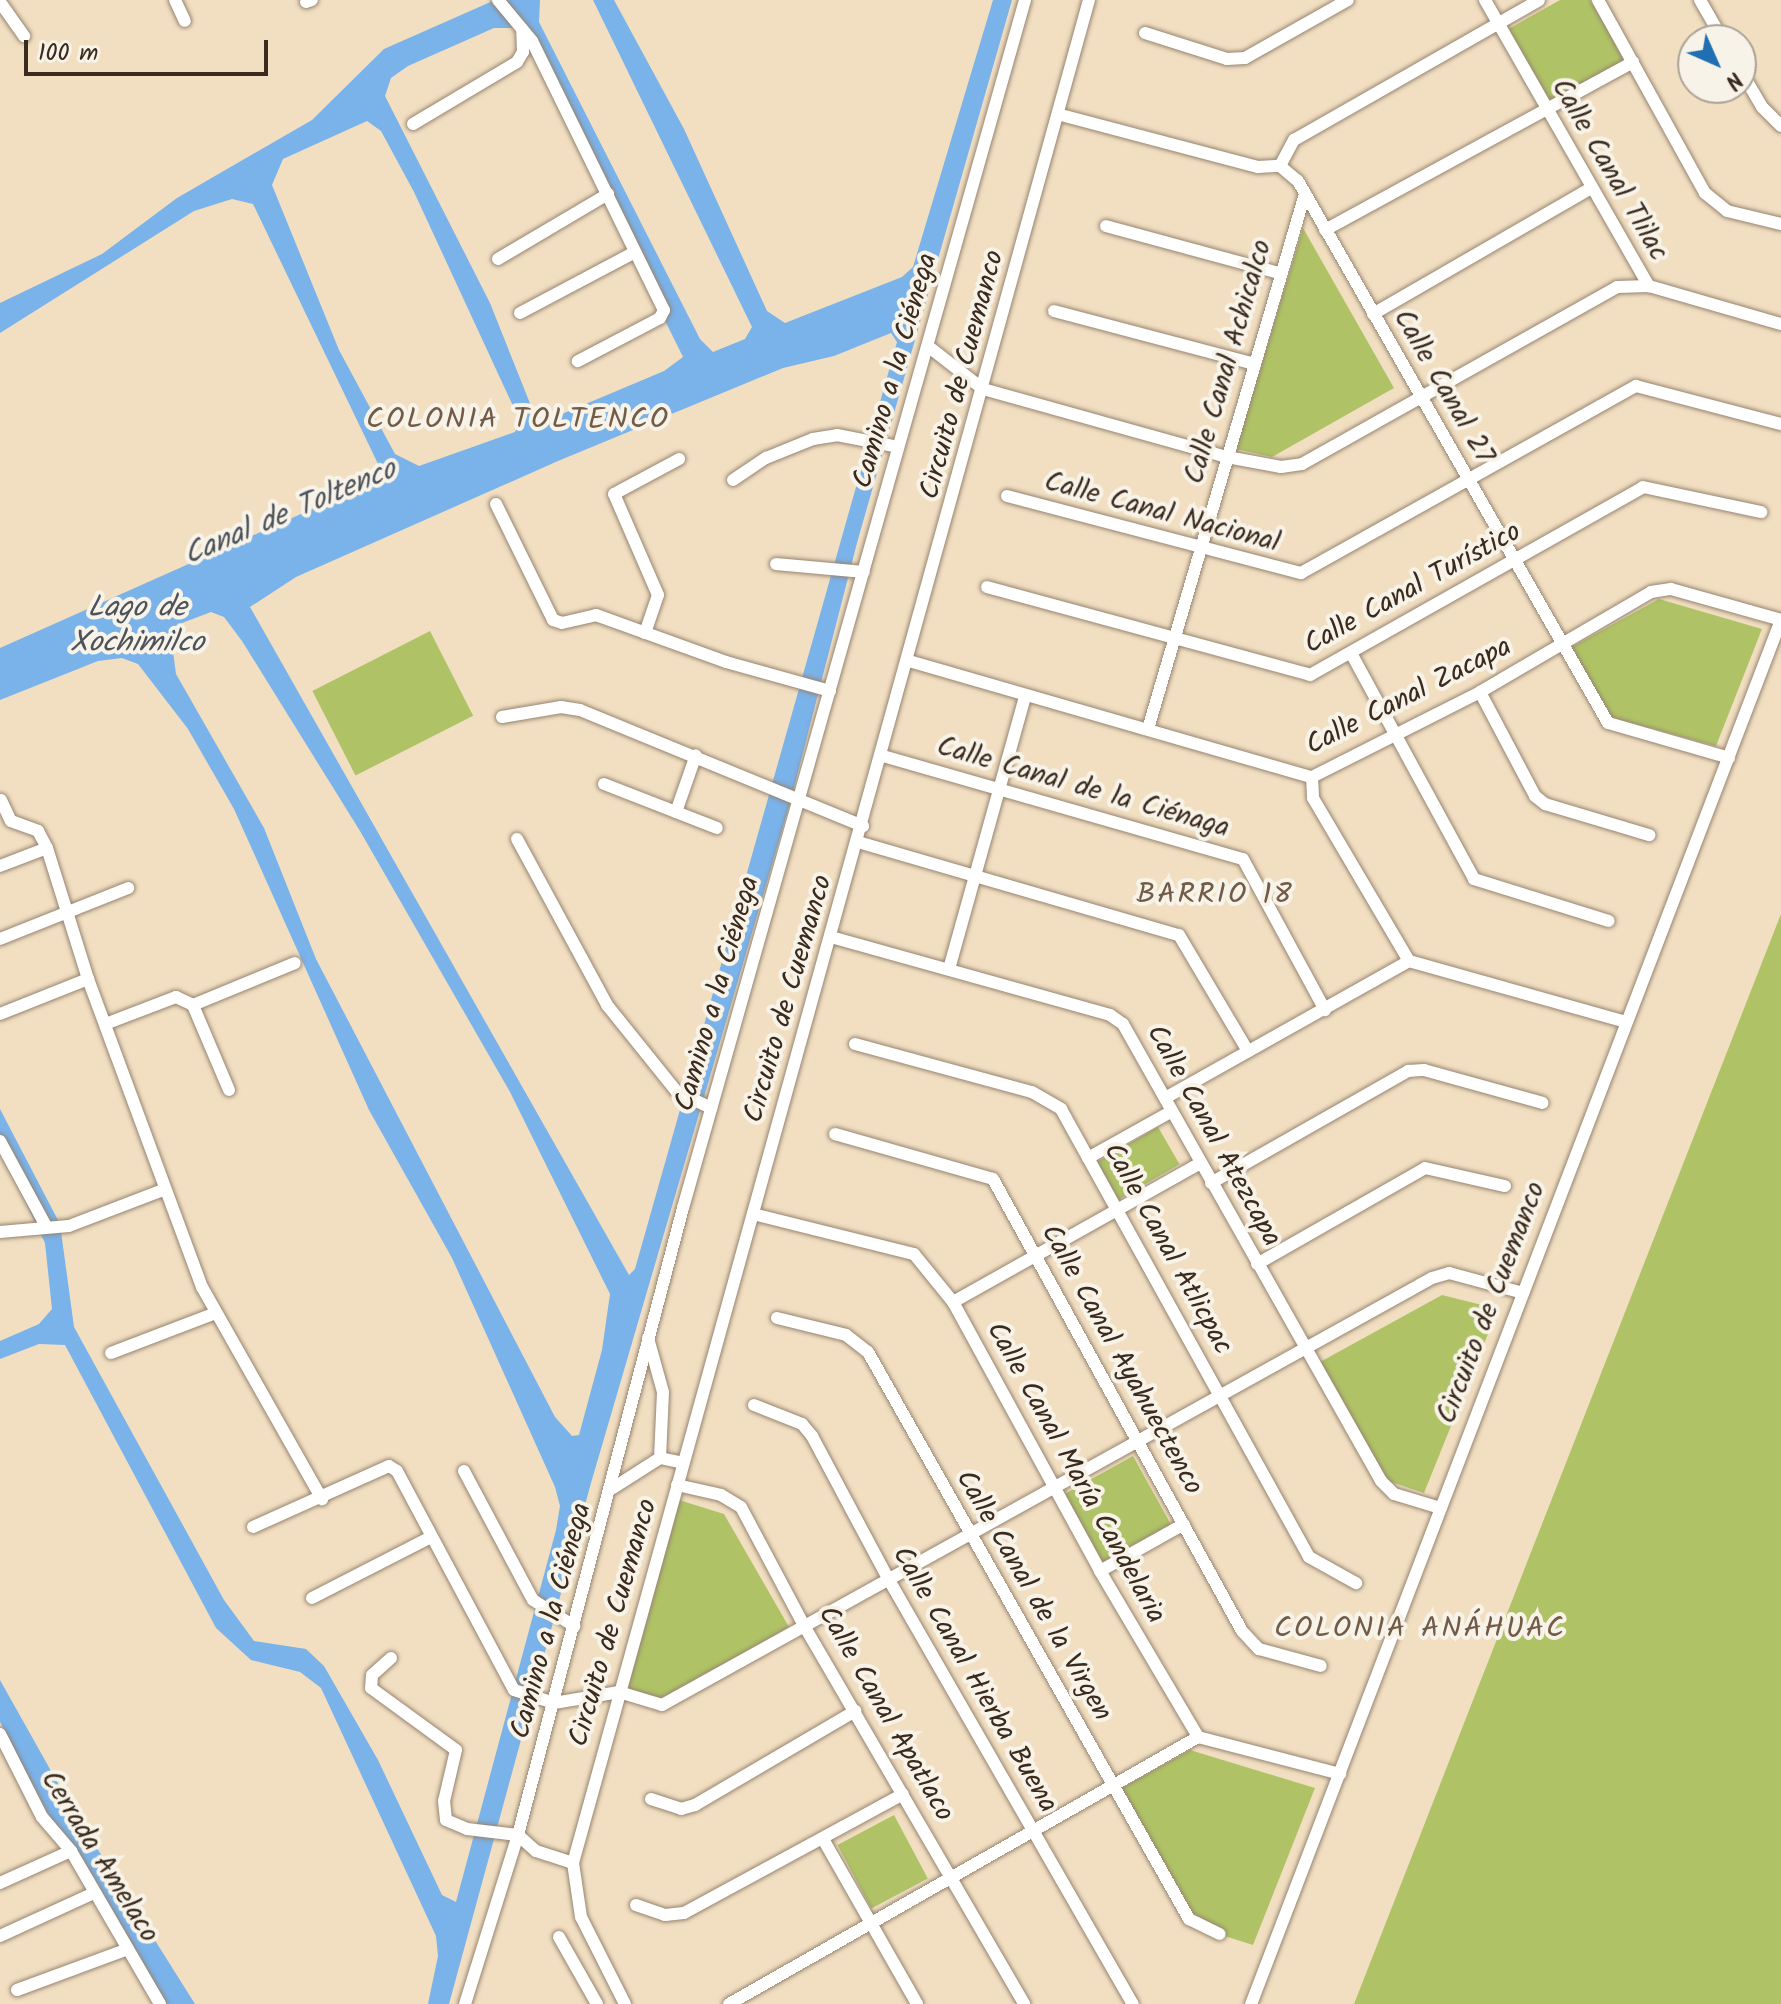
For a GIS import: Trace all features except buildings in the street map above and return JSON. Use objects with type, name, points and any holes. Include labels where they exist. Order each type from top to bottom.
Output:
[{"type":"street","points":[[175,0],[185,21]]},
{"type":"street","points":[[498,0],[521,28],[608,194],[663,315],[578,361]]},
{"type":"street","name":"Camino a la Ciénega","points":[[465,2004],[571,1624],[613,1488],[648,1338],[795,797],[829,691],[894,446],[929,347],[1025,0]]},
{"type":"street","name":"Circuito de Cuemanco","points":[[625,2004],[581,1917],[573,1863],[1061,115],[1089,0]]},
{"type":"street","points":[[1145,33],[1227,59],[1245,58],[1348,0]]},
{"type":"street","name":"Calle Canal Tlilac","points":[[1485,0],[1649,286],[1781,324]]},
{"type":"street","points":[[1061,115],[1258,167],[1280,166],[1294,140],[1539,0]]},
{"type":"street","points":[[1598,0],[1715,204],[1781,224]]},
{"type":"street","points":[[1700,0],[1714,24]]},
{"type":"street","points":[[0,2],[24,36]]},
{"type":"street","points":[[413,124],[517,62],[523,52],[521,28]]},
{"type":"street","points":[[1325,230],[1633,62]]},
{"type":"street","points":[[1757,98],[1781,126]]},
{"type":"street","name":"Calle Canal 27","points":[[1280,166],[1305,194],[1560,643],[1615,728],[1729,758]]},
{"type":"street","points":[[1373,314],[1591,188]]},
{"type":"street","points":[[498,259],[608,194]]},
{"type":"street","name":"Calle Canal Achicalco","points":[[1148,729],[1179,636],[1200,546],[1305,194]]},
{"type":"street","points":[[1106,226],[1279,273]]},
{"type":"street","points":[[520,313],[635,252]]},
{"type":"street","points":[[929,347],[983,389],[1227,457],[1281,467],[1302,464],[1617,287],[1649,286]]},
{"type":"street","points":[[1054,311],[1254,364]]},
{"type":"street","name":"Calle Canal Nacional","points":[[1007,496],[1301,573],[1636,386],[1781,424]]},
{"type":"street","points":[[733,480],[788,446],[837,435],[894,446]]},
{"type":"street","points":[[645,633],[658,595],[614,494],[679,459]]},
{"type":"street","name":"Calle Canal Turístico","points":[[987,587],[1179,636],[1310,675],[1352,655],[1643,487],[1761,512]]},
{"type":"street","points":[[496,504],[553,620],[562,623],[596,615],[829,691]]},
{"type":"street","points":[[776,564],[824,566],[859,572]]},
{"type":"street","name":"Calle Canal Zacapa","points":[[909,661],[1312,777],[1480,692],[1560,643],[1662,589],[1781,620]]},
{"type":"street","name":"Circuito de Cuemanco","points":[[1251,2004],[1340,1774],[1437,1507],[1523,1293],[1781,620]]},
{"type":"street","points":[[1352,655],[1474,879],[1609,921]]},
{"type":"street","points":[[1480,692],[1535,796],[1545,804],[1649,835]]},
{"type":"street","points":[[949,969],[1002,789],[1025,696]]},
{"type":"street","points":[[502,717],[561,707],[580,710],[863,826]]},
{"type":"street","points":[[676,812],[696,755]]},
{"type":"street","name":"Calle Canal de la Ciénaga","points":[[883,756],[1243,859],[1325,1010]]},
{"type":"street","points":[[1312,777],[1313,798],[1409,961],[1626,1022]]},
{"type":"street","points":[[604,784],[717,828]]},
{"type":"street","points":[[1,800],[11,821],[38,831],[47,848],[88,979],[108,1023],[163,1190],[216,1313],[322,1499]]},
{"type":"street","points":[[517,839],[575,939],[593,984],[677,1092],[709,1107]]},
{"type":"street","points":[[858,842],[1179,935],[1248,1051]]},
{"type":"street","points":[[0,866],[47,848]]},
{"type":"street","points":[[0,939],[128,888]]},
{"type":"street","name":"Calle Canal Atezcapa","points":[[831,937],[1110,1015],[1123,1024],[1381,1481],[1394,1494],[1437,1507]]},
{"type":"street","points":[[1165,1098],[1409,961]]},
{"type":"street","points":[[193,1005],[295,963]]},
{"type":"street","points":[[0,1014],[88,979]]},
{"type":"street","points":[[108,1023],[176,997],[193,1005],[229,1090]]},
{"type":"street","name":"Calle Canal Atlicpac","points":[[855,1044],[1053,1101],[1088,1158],[1309,1557],[1356,1583]]},
{"type":"street","points":[[1211,1183],[1408,1071],[1424,1070],[1543,1103]]},
{"type":"street","points":[[1088,1158],[1172,1111]]},
{"type":"street","name":"Calle Canal Ayahuectenco","points":[[835,1134],[993,1179],[1250,1642],[1321,1666]]},
{"type":"street","points":[[0,1141],[44,1226]]},
{"type":"street","points":[[953,1302],[1201,1163]]},
{"type":"street","points":[[1257,1264],[1425,1168],[1505,1186]]},
{"type":"street","points":[[0,1232],[69,1226],[163,1190]]},
{"type":"street","name":"Calle Canal María Candelaria","points":[[753,1214],[914,1254],[953,1302],[1100,1571],[1198,1737]]},
{"type":"street","points":[[253,1527],[322,1499],[389,1466],[397,1471],[514,1690],[550,1703],[619,1692],[662,1705],[675,1702],[1056,1489],[1303,1346],[1449,1273],[1523,1293]]},
{"type":"street","points":[[111,1353],[216,1313]]},
{"type":"street","name":"Calle Canal de la Virgen","points":[[777,1318],[858,1340],[1189,1919],[1220,1934]]},
{"type":"street","points":[[648,1338],[663,1392],[660,1458]]},
{"type":"street","name":"Calle Canal Hierba Buena","points":[[754,1405],[802,1424],[812,1436],[889,1580],[1133,2004]]},
{"type":"street","points":[[613,1488],[660,1458],[683,1463]]},
{"type":"street","points":[[464,1471],[533,1600],[571,1624]]},
{"type":"street","name":"Calle Canal Apatlaco","points":[[677,1485],[721,1495],[741,1507],[806,1629],[1024,2004]]},
{"type":"street","points":[[1100,1571],[1184,1524]]},
{"type":"street","points":[[312,1598],[431,1537]]},
{"type":"street","points":[[391,1658],[368,1681],[396,1709],[456,1750],[444,1814],[451,1824],[514,1836],[536,1851],[573,1863]]},
{"type":"street","points":[[651,1799],[681,1809],[695,1805],[855,1711]]},
{"type":"street","name":"Cerrada Amelaco","points":[[0,1734],[42,1817],[71,1851],[160,2004]]},
{"type":"street","points":[[729,2004],[1198,1737],[1340,1774]]},
{"type":"street","points":[[636,1905],[665,1915],[684,1913],[903,1794]]},
{"type":"street","points":[[823,1839],[917,2004]]},
{"type":"street","points":[[0,1883],[71,1851]]},
{"type":"street","points":[[0,1936],[94,1893]]},
{"type":"street","points":[[559,1937],[597,2004]]},
{"type":"street","points":[[17,1990],[128,1949]]},
{"type":"green space","points":[[1560,0],[1590,0],[1626,61],[1545,105],[1505,31]]},
{"type":"green space","points":[[1303,228],[1394,388],[1272,457],[1236,449]]},
{"type":"green space","points":[[1659,599],[1762,629],[1716,746],[1610,717],[1568,649]]},
{"type":"green space","points":[[430,631],[473,716],[356,776],[312,691]]},
{"type":"green space","points":[[1781,914],[1781,2004],[1354,2004]]},
{"type":"green space","points":[[1158,1127],[1180,1164],[1110,1204],[1089,1167]]},
{"type":"green space","points":[[1442,1295],[1498,1309],[1424,1493],[1388,1481],[1320,1362]]},
{"type":"green space","points":[[1133,1456],[1171,1524],[1093,1567],[1055,1499]]},
{"type":"green space","points":[[679,1500],[724,1514],[789,1627],[657,1701],[624,1695]]},
{"type":"green space","points":[[1190,1750],[1315,1788],[1253,1945],[1193,1926],[1120,1789]]},
{"type":"green space","points":[[894,1815],[928,1879],[871,1909],[837,1845]]},
{"type":"water","name":"Lago de Xochimilco","points":[[495,0],[540,0],[539,22],[700,339],[713,352],[745,339],[752,327],[593,0],[614,0],[684,129],[767,311],[785,323],[902,277],[913,267],[993,0],[1012,0],[857,543],[790,803],[591,1483],[449,2004],[428,2004],[438,1956],[436,1936],[321,1688],[300,1672],[251,1660],[216,1628],[65,1345],[39,1344],[0,1359],[0,1341],[39,1324],[52,1309],[45,1243],[0,1149],[0,1109],[60,1224],[74,1327],[224,1600],[254,1641],[306,1649],[324,1666],[378,1760],[442,1895],[456,1902],[556,1530],[560,1506],[555,1487],[452,1258],[369,1110],[234,809],[188,729],[138,664],[122,658],[98,661],[0,700],[0,648],[377,479],[380,468],[253,204],[232,199],[194,211],[0,333],[0,303],[102,254],[177,198],[312,120],[384,49]],"holes":[[[494,28],[516,28],[530,48],[683,357],[664,371],[550,419],[542,419],[531,406],[490,303],[385,96],[391,78],[408,66]],[[367,121],[381,131],[414,192],[520,421],[515,432],[419,466],[395,454],[339,350],[272,185],[283,159]],[[891,333],[897,342],[635,1269],[629,1275],[250,607],[296,577],[558,461],[783,368],[834,356]],[[211,612],[224,617],[242,641],[360,831],[510,1092],[610,1294],[602,1350],[579,1435],[572,1436],[555,1417],[316,959],[264,828],[176,674],[171,637],[182,623]]]},
{"type":"water","points":[[0,1680],[73,1810],[195,2004],[167,2004],[93,1876],[51,1820],[0,1722]]},
{"type":"district","name":"COLONIA TOLTENCO","points":[[518,420]]},
{"type":"district","name":"BARRIO 18","points":[[1215,895]]},
{"type":"district","name":"COLONIA ANÁHUAC","points":[[1420,1629]]},
{"type":"water label","name":"Canal de Toltenco","points":[[290,513]]}]
